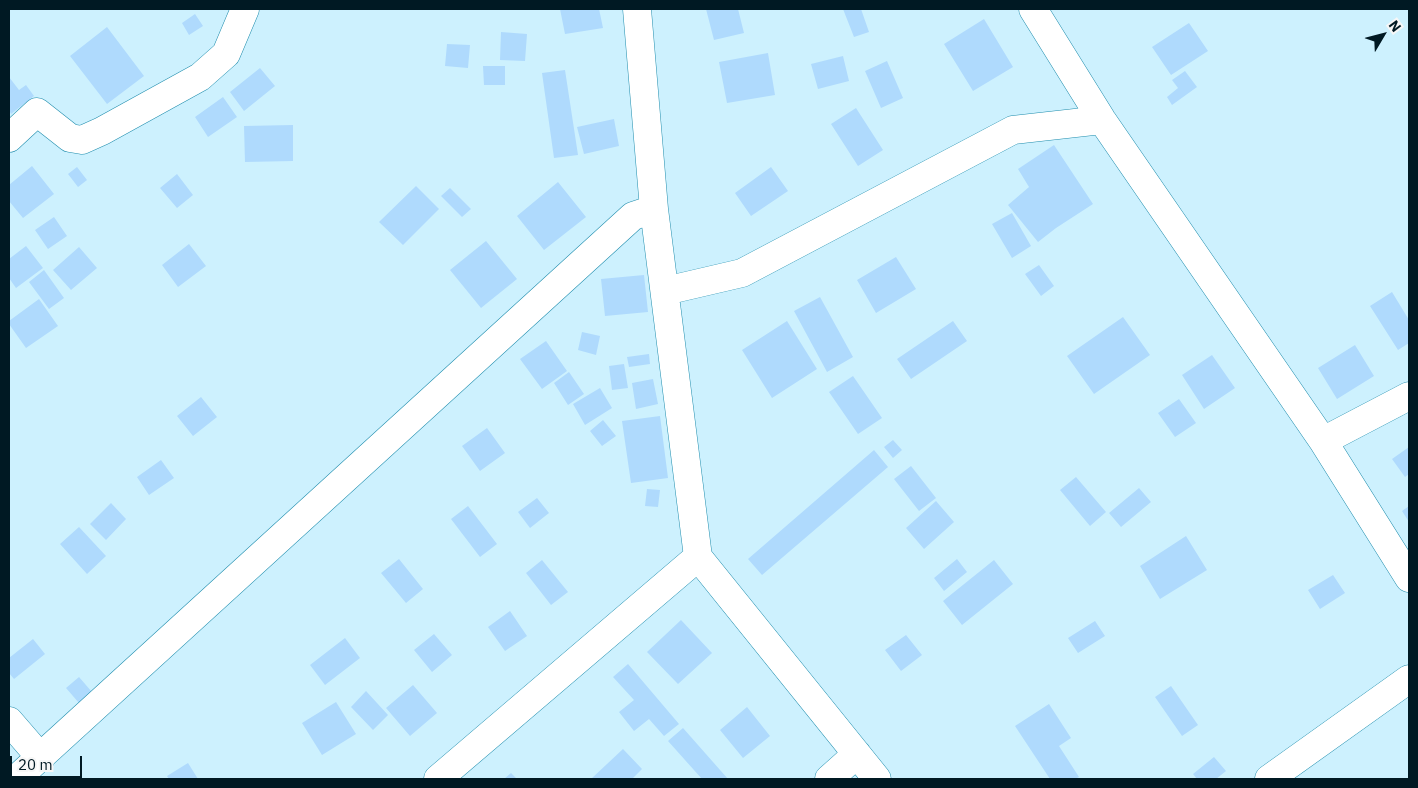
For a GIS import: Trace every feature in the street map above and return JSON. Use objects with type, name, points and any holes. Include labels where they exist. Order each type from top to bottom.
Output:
[{"type":"street","points":[[9,138],[37,112],[70,138],[82,140],[102,131],[200,77],[226,54],[245,9]]},
{"type":"street","points":[[637,9],[654,209],[698,557],[877,779]]},
{"type":"street","points":[[1033,9],[1102,120],[1323,441],[1409,578]]},
{"type":"street","points":[[664,291],[742,273],[1014,130],[1102,120]]},
{"type":"street","points":[[16,779],[633,216],[654,209]]},
{"type":"street","points":[[1323,441],[1409,396]]},
{"type":"street","points":[[438,779],[698,557]]},
{"type":"street","points":[[1269,779],[1409,679]]},
{"type":"street","points":[[9,721],[41,758]]},
{"type":"street","points":[[829,779],[857,754]]},
{"type":"building","points":[[560,9],[599,9],[603,28],[565,34]]},
{"type":"building","points":[[706,9],[738,9],[744,33],[714,40]]},
{"type":"building","points":[[843,9],[861,9],[869,32],[854,37]]},
{"type":"building","points":[[195,14],[203,26],[189,35],[182,23]]},
{"type":"building","points":[[984,19],[1013,67],[973,91],[944,44]]},
{"type":"building","points":[[1189,23],[1208,51],[1171,75],[1152,47]]},
{"type":"building","points":[[107,27],[144,76],[107,104],[70,56]]},
{"type":"building","points":[[501,32],[527,34],[525,61],[500,60]]},
{"type":"building","points":[[447,44],[470,45],[468,68],[445,66]]},
{"type":"building","points":[[768,53],[775,95],[727,103],[719,62]]},
{"type":"building","points":[[843,56],[849,81],[818,89],[811,64]]},
{"type":"building","points":[[887,61],[903,98],[881,108],[865,71]]},
{"type":"building","points":[[483,66],[505,66],[505,85],[484,85]]},
{"type":"building","points":[[260,68],[275,86],[244,111],[230,92]]},
{"type":"building","points":[[565,70],[578,155],[554,158],[542,73]]},
{"type":"building","points":[[1185,71],[1197,87],[1172,105],[1167,97],[1178,88],[1172,80]]},
{"type":"building","points":[[9,77],[19,90],[26,85],[34,96],[11,114],[9,110]]},
{"type":"building","points":[[223,97],[237,117],[208,137],[195,117]]},
{"type":"building","points":[[856,108],[883,150],[858,166],[831,124]]},
{"type":"building","points":[[614,119],[619,146],[584,154],[577,127]]},
{"type":"building","points":[[293,125],[293,161],[245,162],[244,126]]},
{"type":"building","points":[[1054,145],[1093,204],[1038,242],[1008,205],[1029,187],[1018,169]]},
{"type":"building","points":[[32,166],[54,194],[23,218],[9,201],[9,185]]},
{"type":"building","points":[[77,167],[87,180],[78,187],[68,174]]},
{"type":"building","points":[[771,167],[788,191],[751,216],[735,193]]},
{"type":"building","points":[[177,174],[193,195],[177,208],[160,188]]},
{"type":"building","points":[[558,182],[586,217],[544,250],[517,216]]},
{"type":"building","points":[[416,186],[439,209],[403,245],[379,222]]},
{"type":"building","points":[[450,188],[471,209],[462,217],[441,196]]},
{"type":"building","points":[[1012,213],[1031,246],[1012,258],[992,224]]},
{"type":"building","points":[[54,217],[67,236],[48,249],[35,230]]},
{"type":"building","points":[[486,241],[517,279],[481,308],[450,270]]},
{"type":"building","points":[[189,244],[206,266],[178,287],[162,265]]},
{"type":"building","points":[[26,246],[43,268],[16,288],[9,278],[9,259]]},
{"type":"building","points":[[79,247],[97,268],[71,290],[53,270]]},
{"type":"building","points":[[896,257],[916,289],[876,313],[857,280]]},
{"type":"building","points":[[1039,265],[1054,286],[1041,296],[1025,274]]},
{"type":"building","points":[[44,270],[64,298],[49,309],[29,282]]},
{"type":"building","points":[[644,275],[648,312],[605,316],[601,279]]},
{"type":"building","points":[[1392,292],[1409,320],[1409,343],[1398,350],[1370,306]]},
{"type":"building","points":[[820,297],[853,357],[827,372],[794,311]]},
{"type":"building","points":[[39,299],[58,326],[26,348],[9,324],[9,321]]},
{"type":"building","points":[[1123,317],[1150,355],[1094,394],[1067,356]]},
{"type":"building","points":[[787,321],[817,369],[772,398],[742,350]]},
{"type":"building","points":[[953,321],[967,341],[911,379],[897,359]]},
{"type":"building","points":[[582,332],[600,336],[596,355],[578,350]]},
{"type":"building","points":[[546,341],[567,371],[542,389],[520,359]]},
{"type":"building","points":[[1355,345],[1374,376],[1337,399],[1318,368]]},
{"type":"building","points":[[649,354],[650,364],[629,367],[627,357]]},
{"type":"building","points":[[1212,355],[1235,388],[1204,409],[1182,375]]},
{"type":"building","points":[[624,364],[628,388],[612,390],[609,366]]},
{"type":"building","points":[[569,372],[584,394],[568,405],[554,383]]},
{"type":"building","points":[[853,376],[882,418],[858,434],[829,392]]},
{"type":"building","points":[[653,379],[658,404],[636,409],[632,383]]},
{"type":"building","points":[[600,388],[612,408],[585,425],[573,404]]},
{"type":"building","points":[[201,397],[217,417],[193,436],[177,416]]},
{"type":"building","points":[[1179,399],[1196,423],[1175,437],[1158,413]]},
{"type":"building","points":[[660,416],[668,478],[631,483],[622,421]]},
{"type":"building","points":[[603,420],[616,436],[602,446],[590,431]]},
{"type":"building","points":[[487,428],[505,453],[480,471],[462,446]]},
{"type":"building","points":[[893,440],[902,450],[893,458],[884,447]]},
{"type":"building","points":[[1409,447],[1409,474],[1405,477],[1392,459]]},
{"type":"building","points":[[874,450],[888,467],[762,575],[748,559]]},
{"type":"building","points":[[161,460],[174,478],[149,495],[137,477]]},
{"type":"building","points":[[911,466],[936,498],[919,511],[894,479]]},
{"type":"building","points":[[1076,477],[1106,512],[1090,526],[1060,490]]},
{"type":"building","points":[[1139,488],[1151,502],[1121,527],[1109,513]]},
{"type":"building","points":[[647,489],[660,490],[658,507],[645,506]]},
{"type":"building","points":[[537,498],[549,513],[530,528],[518,512]]},
{"type":"building","points":[[936,501],[954,522],[924,549],[906,528]]},
{"type":"building","points":[[111,503],[126,519],[106,540],[90,524]]},
{"type":"building","points":[[468,506],[497,544],[480,557],[451,519]]},
{"type":"building","points":[[1409,506],[1409,522],[1402,511]]},
{"type":"building","points":[[79,527],[106,556],[87,574],[60,544]]},
{"type":"building","points":[[1186,536],[1207,570],[1160,599],[1140,566]]},
{"type":"building","points":[[399,559],[423,589],[406,603],[381,573]]},
{"type":"building","points":[[957,559],[967,572],[944,591],[934,578]]},
{"type":"building","points":[[542,560],[568,592],[551,605],[526,573]]},
{"type":"building","points":[[994,560],[1013,584],[962,625],[943,601]]},
{"type":"building","points":[[1333,575],[1345,593],[1320,609],[1308,590]]},
{"type":"building","points":[[510,611],[527,636],[505,651],[488,627]]},
{"type":"building","points":[[681,620],[712,653],[678,684],[647,652]]},
{"type":"building","points":[[1095,621],[1105,636],[1078,653],[1068,638]]},
{"type":"building","points":[[434,634],[452,655],[432,672],[414,650]]},
{"type":"building","points":[[906,635],[922,655],[901,671],[885,650]]},
{"type":"building","points":[[345,638],[360,658],[325,685],[310,665]]},
{"type":"building","points":[[33,639],[45,654],[14,679],[9,673],[9,658]]},
{"type":"building","points":[[628,664],[679,724],[664,736],[649,719],[634,731],[619,712],[634,700],[613,677]]},
{"type":"building","points":[[79,677],[92,692],[79,703],[66,688]]},
{"type":"building","points":[[413,685],[437,713],[410,736],[386,708]]},
{"type":"building","points":[[1171,686],[1198,725],[1182,736],[1155,697]]},
{"type":"building","points":[[366,691],[388,715],[373,730],[351,707]]},
{"type":"building","points":[[336,702],[356,734],[322,755],[302,723]]},
{"type":"building","points":[[1049,704],[1071,738],[1059,746],[1079,777],[1075,779],[1050,779],[1015,726]]},
{"type":"building","points":[[747,707],[770,736],[743,758],[720,730]]},
{"type":"building","points":[[683,728],[728,779],[702,779],[668,741]]},
{"type":"building","points":[[623,749],[642,769],[632,779],[591,779]]},
{"type":"building","points":[[1214,757],[1226,771],[1216,779],[1197,779],[1193,774]]},
{"type":"building","points":[[188,763],[198,779],[169,779],[167,776]]},
{"type":"building","points":[[511,773],[517,779],[504,779]]}]
